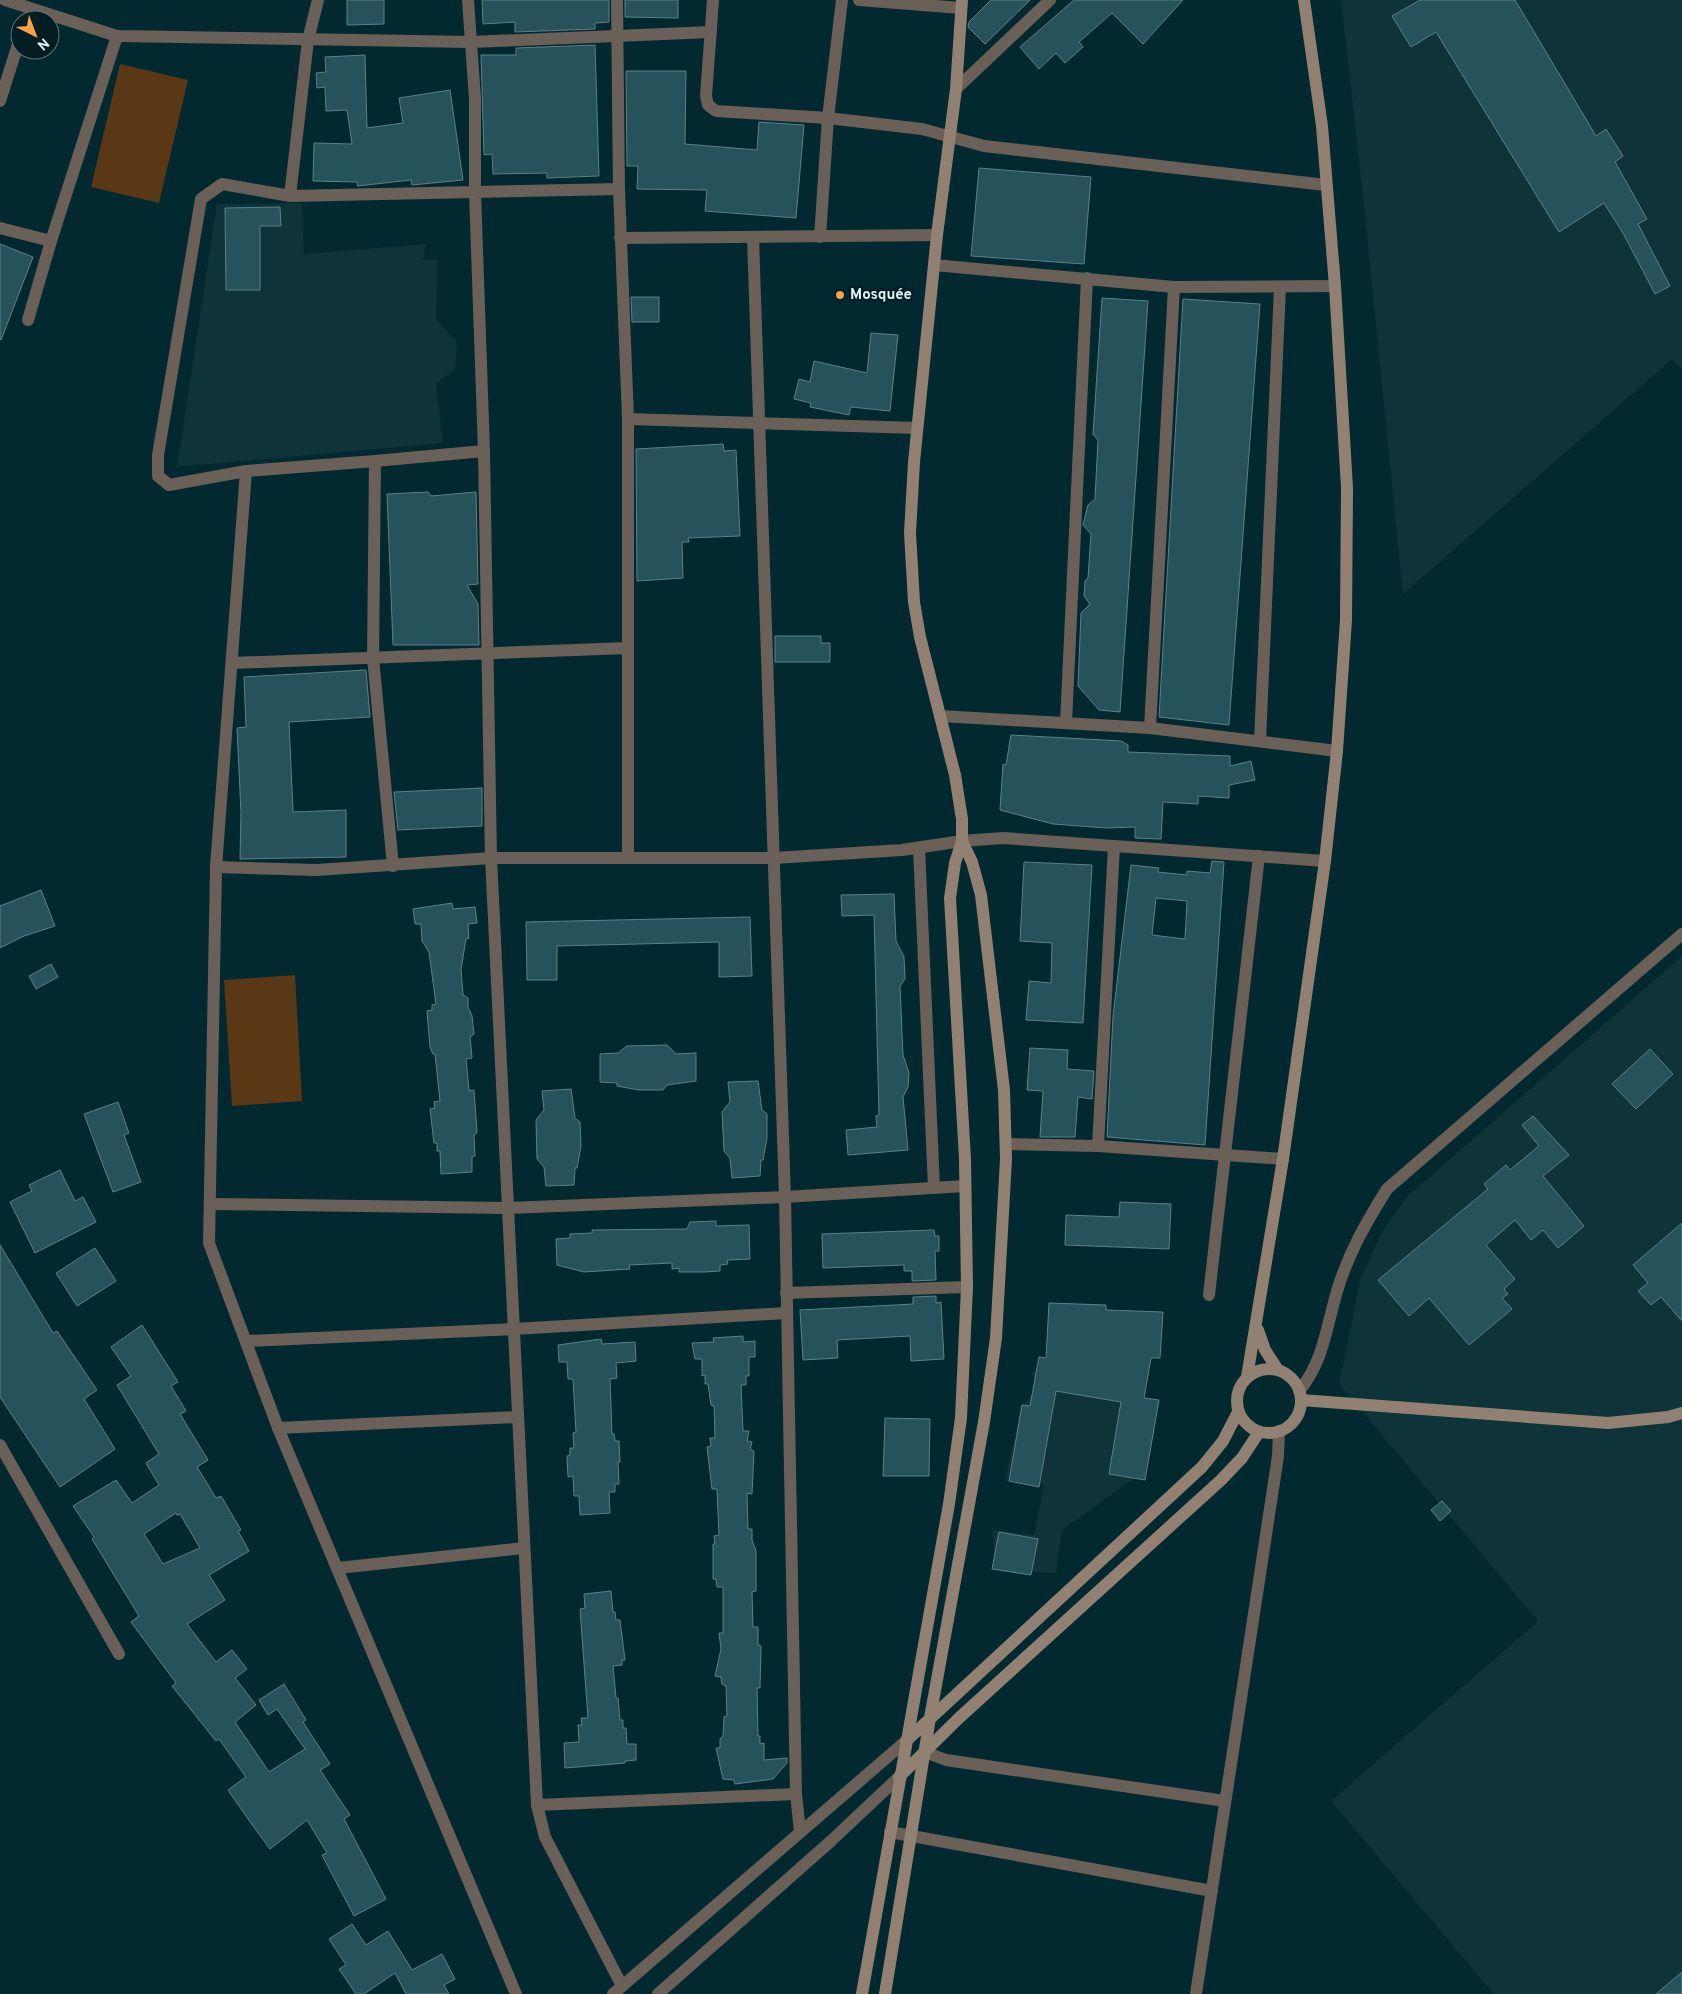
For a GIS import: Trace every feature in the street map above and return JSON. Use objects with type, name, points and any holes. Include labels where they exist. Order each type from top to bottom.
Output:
[{"type":"main road","points":[[906,1740],[1202,1467],[1223,1441],[1238,1412],[1238,1393],[1248,1377],[1283,1158],[1324,861],[1337,751],[1344,667],[1348,554],[1347,488],[1335,286],[1322,126],[1304,0]]},
{"type":"main road","points":[[862,1994],[956,1461],[964,1374],[967,1287],[964,1124],[950,898],[955,863],[962,841],[959,797],[920,637],[911,568],[911,498],[937,235],[956,89],[961,4]]},
{"type":"main road","points":[[885,1994],[930,1718],[977,1464],[994,1355],[1006,1144],[1003,1081],[982,895],[972,862],[962,841]]},
{"type":"main road","points":[[1257,1328],[1265,1350],[1278,1370]]},
{"type":"main road","points":[[1238,1412],[1250,1427],[1259,1432],[1279,1431],[1295,1419],[1300,1396],[1287,1374],[1278,1370],[1262,1370],[1248,1377]]},
{"type":"main road","points":[[1300,1396],[1608,1423],[1668,1418],[1682,1413]]},
{"type":"main road","points":[[899,1777],[959,1718],[1222,1480],[1242,1458],[1259,1432]]},
{"type":"street","points":[[5,0],[21,10]]},
{"type":"street","points":[[290,196],[308,40],[318,0]]},
{"type":"street","points":[[468,0],[475,99],[475,192],[484,451],[492,858],[537,1805],[545,1837],[618,1990],[906,1740]]},
{"type":"street","points":[[616,0],[620,238],[628,419],[628,858]]},
{"type":"street","points":[[713,0],[706,96],[711,108],[716,111],[828,118],[922,130],[984,146],[1326,185]]},
{"type":"street","points":[[820,236],[828,118],[842,0]]},
{"type":"street","points":[[859,0],[961,4]]},
{"type":"street","points":[[956,89],[1050,0]]},
{"type":"street","points":[[60,22],[117,36],[308,40],[471,42],[711,32]]},
{"type":"street","points":[[28,320],[51,241],[117,36]]},
{"type":"street","points":[[0,101],[13,60]]},
{"type":"street","points":[[484,451],[246,471],[169,485],[158,476],[158,456],[201,199],[222,184],[290,196],[619,189]]},
{"type":"street","points":[[0,228],[51,241]]},
{"type":"street","points":[[620,238],[937,235]]},
{"type":"street","points":[[753,237],[785,1197],[796,1794],[800,1832]]},
{"type":"street","points":[[934,265],[1174,286],[1335,286]]},
{"type":"street","points":[[1066,723],[1087,278]]},
{"type":"street","points":[[1150,728],[1174,286]]},
{"type":"street","points":[[1260,741],[1280,287]]},
{"type":"street","points":[[628,419],[918,428]]},
{"type":"street","points":[[376,461],[373,658],[393,866]]},
{"type":"street","points":[[246,471],[216,867],[209,1243],[278,1428],[516,1994]]},
{"type":"street","points":[[232,663],[628,648]]},
{"type":"street","points":[[940,716],[1150,728],[1337,751]]},
{"type":"street","points":[[216,867],[317,870],[492,858],[774,858],[919,848],[962,841],[1024,838],[1324,861]]},
{"type":"street","points":[[1098,1146],[1114,846]]},
{"type":"street","points":[[919,848],[934,1188]]},
{"type":"street","points":[[1209,1295],[1259,856]]},
{"type":"street","points":[[1300,1396],[1316,1366],[1350,1255],[1365,1224],[1387,1189],[1682,934]]},
{"type":"street","points":[[1006,1144],[1098,1146],[1283,1158]]},
{"type":"street","points":[[210,1204],[508,1208],[785,1197],[965,1186]]},
{"type":"street","points":[[786,1292],[967,1287]]},
{"type":"street","points":[[246,1340],[514,1329],[786,1313]]},
{"type":"street","points":[[278,1428],[518,1417]]},
{"type":"street","points":[[1196,1994],[1278,1456],[1279,1431]]},
{"type":"street","points":[[0,1445],[118,1654]]},
{"type":"street","points":[[338,1568],[524,1548]]},
{"type":"street","points":[[925,1752],[946,1760],[1225,1801]]},
{"type":"street","points":[[658,1994],[837,1836],[899,1777]]},
{"type":"street","points":[[537,1805],[796,1794]]},
{"type":"street","points":[[890,1832],[1212,1891]]},
{"type":"shaded area","points":[[1341,0],[1682,0],[1682,369],[1672,359],[1403,594],[1365,215]]},
{"type":"shaded area","points":[[120,64],[188,80],[159,203],[91,187]]},
{"type":"shaded area","points":[[302,203],[304,254],[426,244],[423,260],[437,260],[436,319],[457,343],[455,370],[436,383],[443,443],[177,467],[217,204]]},
{"type":"shaded area","points":[[1682,956],[1682,1994],[1494,1994],[1331,1801],[1538,1621],[1339,1384],[1361,1277],[1384,1228],[1409,1195]]},
{"type":"shaded area","points":[[295,975],[302,1101],[232,1106],[224,980]]},
{"type":"shaded area","points":[[1040,1366],[1129,1386],[1147,1401],[1159,1401],[1150,1459],[1143,1458],[1140,1474],[1062,1530],[1056,1573],[996,1570],[992,1530],[1034,1535],[1044,1485],[1005,1481],[1021,1407],[1037,1391],[1032,1373]]},
{"type":"building","points":[[347,0],[384,0],[384,24],[347,25]]},
{"type":"building","points":[[482,0],[609,0],[609,22],[595,23],[595,29],[515,32],[515,22],[483,24]]},
{"type":"building","points":[[625,0],[678,0],[678,18],[625,17]]},
{"type":"building","points":[[991,0],[1030,0],[985,44],[968,27],[969,22]]},
{"type":"building","points":[[1074,0],[1183,0],[1143,44],[1112,13],[1079,42],[1083,47],[1065,63],[1056,53],[1039,69],[1020,47]]},
{"type":"building","points":[[1420,0],[1515,0],[1596,136],[1606,129],[1623,156],[1615,162],[1647,219],[1638,224],[1670,286],[1655,294],[1623,233],[1604,203],[1559,232],[1436,32],[1411,47],[1392,16]]},
{"type":"building","points":[[595,45],[599,176],[547,178],[547,173],[493,174],[492,154],[484,155],[481,55],[516,55],[516,48]]},
{"type":"building","points":[[365,55],[367,128],[403,123],[399,98],[450,90],[463,180],[412,185],[411,180],[358,186],[357,182],[313,181],[314,143],[352,144],[347,110],[326,111],[325,87],[317,88],[316,73],[326,72],[325,57]]},
{"type":"building","points":[[626,71],[686,71],[685,144],[757,150],[759,122],[804,125],[796,218],[705,211],[707,190],[637,189],[638,166],[627,166]]},
{"type":"building","points":[[979,168],[1091,177],[1084,264],[971,256]]},
{"type":"building","points":[[280,207],[281,226],[260,226],[260,290],[226,290],[225,208]]},
{"type":"building","points":[[0,244],[33,257],[1,340],[0,339]]},
{"type":"building","points":[[631,297],[659,297],[659,322],[632,322]]},
{"type":"building","points":[[1102,298],[1148,301],[1120,712],[1099,710],[1078,686],[1081,613],[1090,604],[1084,596],[1085,581],[1088,578],[1091,534],[1083,525],[1088,505],[1095,499],[1098,440],[1093,434]]},
{"type":"building","points":[[1183,299],[1260,304],[1229,725],[1159,717]]},
{"type":"building","points":[[871,333],[898,335],[890,411],[851,407],[849,415],[810,407],[811,403],[794,399],[799,379],[810,382],[814,361],[867,373]]},
{"type":"building","points":[[723,444],[724,451],[736,450],[740,536],[688,538],[689,542],[682,542],[683,578],[637,581],[636,449]]},
{"type":"building","points":[[428,492],[431,496],[476,492],[478,584],[467,585],[478,604],[479,645],[393,645],[387,494]]},
{"type":"building","points":[[775,636],[821,636],[821,643],[830,643],[830,662],[775,662]]},
{"type":"building","points":[[366,670],[370,717],[289,722],[293,812],[346,810],[346,857],[240,859],[241,813],[237,728],[246,727],[244,677]]},
{"type":"building","points":[[1011,735],[1121,741],[1128,745],[1128,752],[1230,756],[1230,766],[1251,761],[1255,780],[1229,785],[1229,798],[1198,796],[1198,804],[1163,802],[1161,839],[1135,838],[1135,827],[1106,828],[1053,824],[1000,810],[1003,764],[1006,765]]},
{"type":"building","points":[[482,788],[482,826],[398,830],[394,792]]},
{"type":"building","points":[[1212,861],[1224,862],[1205,1145],[1107,1137],[1113,1016],[1131,865],[1159,868],[1158,872],[1187,875],[1187,871],[1210,873]],"holes":[[[1156,898],[1187,901],[1185,939],[1152,935]]]},
{"type":"building","points":[[1024,862],[1092,865],[1083,1023],[1026,1020],[1029,981],[1051,983],[1052,943],[1020,941]]},
{"type":"building","points":[[41,890],[55,926],[24,936],[0,948],[0,906]]},
{"type":"building","points":[[894,894],[896,941],[904,957],[905,979],[900,986],[903,1055],[909,1073],[908,1087],[903,1097],[908,1150],[848,1155],[846,1130],[877,1127],[876,1116],[879,1115],[874,915],[842,916],[841,895]]},
{"type":"building","points":[[452,903],[453,909],[475,907],[477,923],[468,924],[469,938],[466,939],[461,969],[463,995],[468,998],[474,1034],[470,1037],[472,1058],[466,1059],[469,1091],[474,1090],[477,1132],[474,1136],[475,1156],[472,1157],[472,1172],[441,1174],[440,1151],[437,1151],[437,1143],[434,1143],[430,1109],[435,1108],[434,1102],[440,1101],[435,1054],[433,1054],[430,1047],[427,1011],[432,1010],[432,1005],[436,1004],[429,952],[422,941],[421,924],[415,924],[413,909]]},
{"type":"building","points":[[750,917],[752,976],[719,977],[719,942],[557,946],[557,980],[527,980],[526,922]]},
{"type":"building","points":[[51,964],[58,977],[36,989],[29,976]]},
{"type":"building","points":[[667,1045],[676,1054],[696,1053],[696,1081],[667,1085],[663,1090],[639,1090],[617,1086],[617,1083],[600,1082],[600,1054],[618,1053],[627,1046]]},
{"type":"building","points":[[1030,1048],[1068,1050],[1067,1069],[1094,1071],[1092,1099],[1078,1097],[1075,1137],[1040,1137],[1043,1091],[1027,1090]]},
{"type":"building","points":[[1650,1049],[1673,1074],[1636,1109],[1612,1084]]},
{"type":"building","points":[[758,1081],[762,1110],[767,1114],[767,1138],[763,1160],[761,1160],[760,1176],[732,1178],[730,1158],[724,1151],[722,1112],[730,1102],[728,1082]]},
{"type":"building","points":[[571,1089],[575,1118],[580,1122],[581,1146],[577,1168],[575,1168],[574,1185],[546,1186],[544,1167],[537,1159],[536,1120],[544,1110],[542,1091]]},
{"type":"building","points":[[118,1102],[129,1133],[124,1135],[141,1182],[113,1192],[84,1114]]},
{"type":"building","points":[[1533,1116],[1569,1155],[1543,1176],[1584,1226],[1558,1248],[1543,1230],[1531,1240],[1515,1220],[1486,1245],[1515,1279],[1504,1289],[1508,1294],[1502,1298],[1512,1309],[1469,1345],[1429,1298],[1409,1316],[1378,1280],[1488,1189],[1484,1184],[1506,1165],[1510,1170],[1539,1146],[1522,1125]]},
{"type":"building","points":[[60,1170],[75,1201],[83,1197],[96,1222],[35,1253],[10,1202],[32,1191],[29,1185]]},
{"type":"building","points":[[1120,1202],[1171,1204],[1169,1249],[1065,1245],[1066,1215],[1119,1217]]},
{"type":"building","points":[[716,1221],[716,1226],[749,1225],[750,1259],[727,1260],[728,1264],[720,1265],[720,1271],[705,1272],[679,1272],[679,1268],[672,1269],[672,1263],[629,1265],[630,1269],[584,1272],[557,1265],[556,1239],[570,1238],[570,1234],[592,1233],[592,1230],[687,1229],[690,1222]]},
{"type":"building","points":[[1682,1223],[1682,1321],[1661,1297],[1651,1305],[1638,1291],[1648,1283],[1633,1265]]},
{"type":"building","points":[[934,1230],[935,1236],[939,1236],[939,1251],[935,1251],[936,1280],[912,1281],[912,1271],[904,1271],[904,1265],[823,1268],[822,1234]]},
{"type":"building","points":[[0,1245],[53,1333],[57,1331],[97,1390],[84,1399],[115,1449],[60,1487],[0,1397]]},
{"type":"building","points":[[95,1248],[116,1281],[77,1306],[56,1273]]},
{"type":"building","points":[[936,1296],[936,1303],[941,1302],[944,1359],[911,1361],[910,1336],[837,1340],[838,1358],[803,1360],[800,1310],[913,1304],[913,1297]]},
{"type":"building","points":[[1049,1303],[1106,1305],[1106,1310],[1163,1312],[1160,1358],[1151,1358],[1144,1398],[1159,1400],[1145,1480],[1109,1474],[1121,1402],[1056,1391],[1039,1487],[1009,1481],[1022,1405],[1030,1406],[1039,1357],[1046,1358]]},
{"type":"building","points":[[142,1325],[178,1382],[171,1386],[186,1411],[180,1414],[208,1460],[197,1467],[216,1498],[221,1496],[241,1530],[238,1531],[249,1551],[209,1575],[225,1600],[187,1624],[216,1662],[232,1650],[247,1669],[235,1678],[256,1705],[235,1722],[269,1772],[305,1749],[277,1709],[268,1715],[259,1700],[284,1684],[306,1720],[303,1722],[330,1764],[320,1770],[350,1815],[344,1819],[386,1899],[354,1916],[322,1855],[327,1853],[307,1820],[270,1849],[228,1790],[246,1777],[219,1739],[216,1741],[172,1686],[176,1683],[131,1622],[139,1616],[92,1539],[94,1537],[73,1506],[116,1480],[132,1503],[159,1485],[146,1463],[159,1454],[117,1385],[131,1376],[111,1347]],"holes":[[[176,1513],[177,1515],[180,1514],[200,1548],[163,1564],[144,1534]]]},
{"type":"building","points":[[743,1336],[743,1342],[755,1341],[755,1357],[749,1357],[749,1376],[746,1376],[746,1385],[741,1385],[743,1431],[749,1431],[747,1441],[752,1442],[750,1449],[754,1451],[752,1494],[747,1493],[748,1529],[752,1529],[752,1540],[756,1551],[756,1591],[752,1592],[753,1627],[758,1627],[758,1645],[761,1646],[760,1688],[757,1688],[758,1736],[760,1736],[760,1744],[764,1743],[764,1760],[787,1758],[787,1763],[773,1779],[735,1784],[734,1780],[723,1779],[716,1748],[720,1748],[724,1717],[727,1716],[726,1686],[722,1684],[721,1677],[715,1676],[721,1649],[719,1633],[723,1633],[723,1587],[717,1587],[716,1579],[713,1579],[714,1536],[719,1535],[717,1489],[712,1489],[707,1447],[711,1446],[710,1438],[715,1438],[714,1406],[711,1405],[708,1384],[705,1384],[705,1375],[702,1376],[702,1359],[695,1359],[692,1343],[714,1342],[713,1338]]},
{"type":"building","points":[[601,1339],[602,1344],[635,1342],[636,1361],[616,1363],[617,1378],[610,1379],[612,1434],[614,1434],[615,1441],[619,1441],[620,1462],[618,1462],[619,1484],[615,1484],[615,1492],[609,1492],[610,1513],[580,1515],[579,1496],[574,1496],[573,1476],[568,1477],[567,1456],[570,1455],[570,1448],[574,1448],[573,1433],[576,1432],[573,1379],[568,1379],[567,1362],[559,1362],[558,1345]]},
{"type":"building","points":[[885,1418],[930,1419],[929,1476],[883,1476]]},
{"type":"building","points":[[1442,1501],[1451,1511],[1440,1521],[1431,1510]]},
{"type":"building","points":[[999,1532],[1038,1539],[1031,1575],[992,1569]]},
{"type":"building","points":[[611,1591],[613,1612],[615,1612],[616,1620],[620,1620],[625,1660],[622,1660],[622,1665],[613,1666],[616,1698],[618,1698],[620,1720],[623,1720],[623,1728],[626,1728],[627,1744],[636,1744],[636,1760],[625,1761],[625,1763],[565,1768],[564,1743],[579,1742],[578,1725],[582,1725],[581,1718],[588,1718],[580,1609],[585,1608],[584,1594]]},
{"type":"building","points":[[352,1924],[366,1945],[388,1931],[412,1970],[442,1954],[455,1979],[444,1985],[449,1994],[406,1994],[395,1973],[364,1994],[356,1994],[339,1969],[346,1965],[329,1939]]},
{"type":"building","points":[[1682,1972],[1682,1994],[1656,1994]]},
{"type":"place","name":"Mosquée","points":[[840,295]]}]
